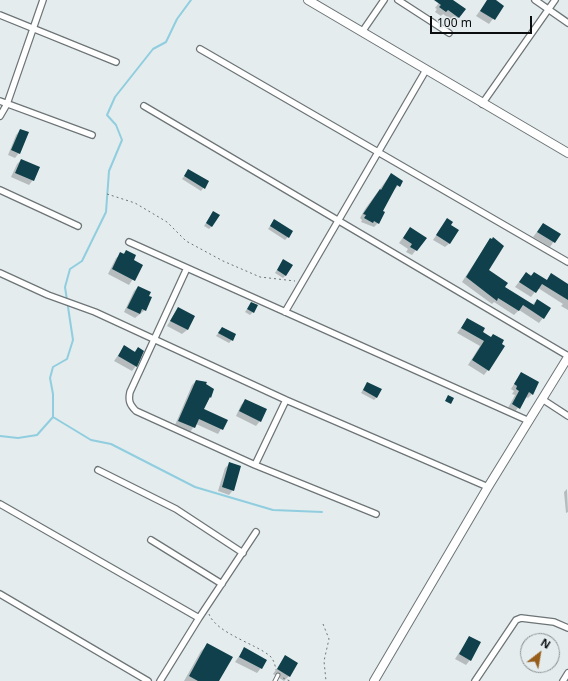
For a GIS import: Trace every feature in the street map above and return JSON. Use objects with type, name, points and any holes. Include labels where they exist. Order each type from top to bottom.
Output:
[{"type":"street","points":[[0,116],[6,104],[34,28],[42,0]]},
{"type":"street","points":[[308,0],[482,104],[568,153]]},
{"type":"street","points":[[362,32],[384,0]]},
{"type":"street","points":[[398,0],[449,33]]},
{"type":"street","points":[[535,0],[568,23]]},
{"type":"street","points":[[482,104],[555,0]]},
{"type":"street","points":[[0,15],[116,62]]},
{"type":"street","points":[[200,49],[568,262]]},
{"type":"street","points":[[285,312],[426,70]]},
{"type":"street","points":[[0,101],[92,134]]},
{"type":"street","points":[[144,106],[568,356],[488,487],[374,681]]},
{"type":"street","points":[[0,190],[78,226]]},
{"type":"street","points":[[129,242],[529,421]]},
{"type":"street","points":[[188,268],[130,392],[129,403],[132,407],[136,411],[255,465],[376,514]]},
{"type":"street","points":[[0,273],[48,295],[94,312],[286,400],[488,487]]},
{"type":"street","points":[[542,399],[568,416]]},
{"type":"street","points":[[255,465],[286,400]]},
{"type":"street","points":[[98,470],[176,509],[243,553]]},
{"type":"street","points":[[0,504],[199,618]]},
{"type":"street","points":[[160,681],[199,618],[256,532]]},
{"type":"street","points":[[151,540],[222,584]]},
{"type":"street","points":[[0,594],[148,681]]},
{"type":"street","points":[[475,681],[516,620],[521,618],[554,622],[568,628]]},
{"type":"street","points":[[563,681],[568,673]]},
{"type":"lane","points":[[275,681],[278,675]]},
{"type":"path","points":[[108,194],[135,203],[167,222],[186,241],[223,261],[260,277],[302,282]]},
{"type":"path","points":[[207,606],[211,619],[246,644],[270,656],[273,659],[278,675],[290,681]]},
{"type":"path","points":[[323,624],[329,639],[324,661],[326,681]]},
{"type":"building","points":[[434,0],[453,0],[466,9],[459,18],[448,10],[446,12],[439,7],[441,5]]},
{"type":"building","points":[[487,0],[496,0],[504,6],[495,20],[480,11]]},
{"type":"building","points":[[20,129],[29,132],[20,154],[11,150]]},
{"type":"building","points":[[21,159],[40,167],[34,181],[15,173]]},
{"type":"building","points":[[188,169],[209,181],[205,189],[184,176]]},
{"type":"building","points":[[391,173],[403,181],[400,187],[397,185],[383,211],[385,212],[379,224],[374,221],[373,223],[364,218],[366,215],[363,214],[380,189],[381,190]]},
{"type":"building","points":[[213,211],[220,215],[212,227],[206,223]]},
{"type":"building","points":[[447,218],[453,222],[451,225],[459,230],[450,244],[436,235]]},
{"type":"building","points":[[274,219],[293,231],[289,238],[270,226]]},
{"type":"building","points":[[543,223],[561,234],[555,243],[537,232]]},
{"type":"building","points":[[410,227],[427,238],[417,251],[410,247],[412,244],[403,238]]},
{"type":"building","points":[[493,237],[504,246],[489,270],[508,283],[505,287],[534,305],[537,299],[551,308],[544,319],[523,305],[519,311],[498,298],[497,301],[466,277],[490,238],[492,239]]},
{"type":"building","points":[[126,250],[136,255],[134,260],[143,265],[135,281],[112,269],[120,252],[124,254]]},
{"type":"building","points":[[283,259],[293,265],[286,276],[277,270]]},
{"type":"building","points":[[526,272],[531,276],[534,272],[547,280],[551,273],[568,284],[568,300],[542,284],[536,293],[519,282]]},
{"type":"building","points":[[138,286],[151,292],[149,296],[152,297],[146,311],[142,309],[140,314],[127,308]]},
{"type":"building","points":[[251,302],[258,305],[254,313],[247,309]]},
{"type":"building","points":[[178,307],[195,316],[188,330],[170,321]]},
{"type":"building","points":[[467,318],[485,328],[483,332],[491,337],[493,334],[504,340],[502,344],[505,346],[489,371],[472,360],[484,341],[461,328]]},
{"type":"building","points":[[222,327],[236,334],[233,341],[218,333]]},
{"type":"building","points":[[124,345],[135,352],[138,347],[144,351],[137,367],[118,356]]},
{"type":"building","points":[[521,372],[539,382],[533,395],[529,392],[520,409],[512,404],[519,391],[516,389],[517,386],[514,384]]},
{"type":"building","points":[[196,380],[207,382],[206,384],[214,389],[211,398],[210,397],[204,409],[228,420],[223,430],[199,419],[195,428],[178,421]]},
{"type":"building","points":[[367,382],[382,389],[377,398],[363,390]]},
{"type":"building","points":[[448,395],[454,398],[451,404],[445,401]]},
{"type":"building","points":[[245,399],[267,409],[261,422],[239,411]]},
{"type":"building","points":[[229,462],[241,466],[234,491],[222,487]]},
{"type":"building","points":[[469,636],[481,642],[471,661],[459,654]]},
{"type":"building","points":[[207,643],[233,657],[219,681],[198,681],[189,676]]},
{"type":"building","points":[[244,647],[267,660],[262,669],[239,657]]},
{"type":"building","points":[[285,655],[298,663],[290,677],[277,669]]},
{"type":"waterway","points":[[0,436],[18,438],[37,435],[53,417],[53,394],[50,378],[53,367],[67,359],[73,340],[65,287],[70,269],[82,261],[106,212],[109,171],[122,140],[116,125],[107,115],[115,97],[153,49],[166,42],[177,19],[191,0]]},
{"type":"waterway","points":[[53,417],[91,440],[111,444],[195,487],[273,510],[322,512]]}]
